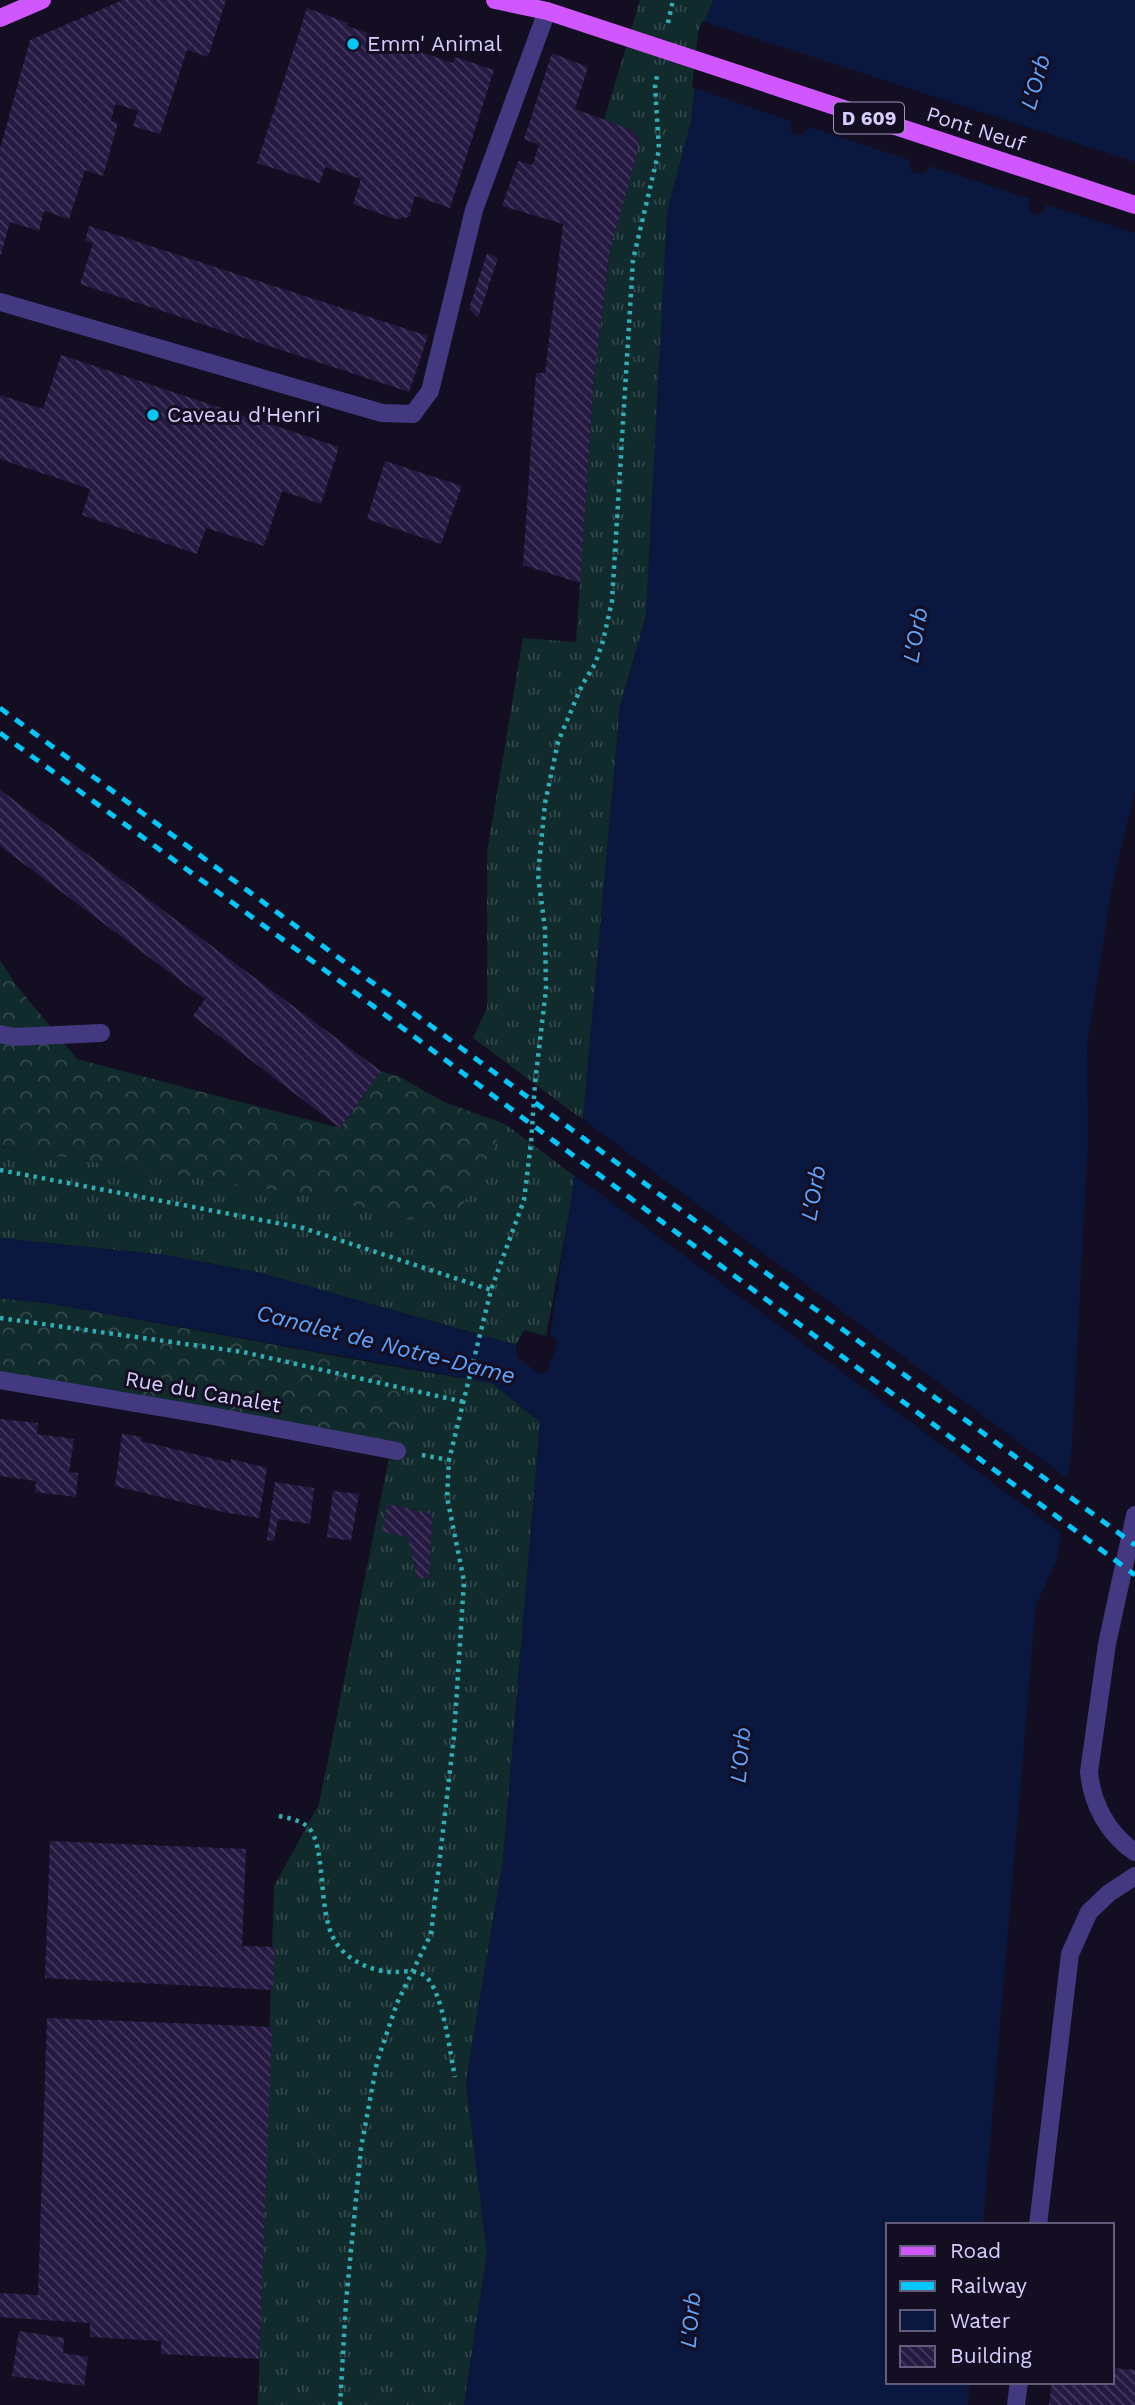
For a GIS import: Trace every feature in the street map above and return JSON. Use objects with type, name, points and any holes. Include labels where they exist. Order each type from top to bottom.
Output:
[{"type":"main road","points":[[0,18],[43,0]]},
{"type":"main road","name":"D 609","points":[[495,0],[547,11]]},
{"type":"main road","name":"Pont Neuf","points":[[547,11],[1135,205]]},
{"type":"street","points":[[0,302],[382,413],[413,414],[430,391],[474,210],[547,11]]},
{"type":"street","points":[[0,1034],[14,1037],[101,1033]]},
{"type":"street","name":"Rue du Canalet","points":[[0,1380],[397,1451]]},
{"type":"street","points":[[1135,1516],[1107,1644],[1089,1772],[1091,1792],[1098,1811],[1125,1845],[1135,1852]]},
{"type":"street","points":[[1038,2223],[1070,1954],[1089,1912],[1109,1893],[1135,1876]]},
{"type":"street","points":[[1016,2405],[1019,2384]]},
{"type":"path","points":[[668,25],[673,0]]},
{"type":"path","points":[[340,2405],[360,2148],[377,2062],[397,2003],[431,1934],[454,1736],[464,1581],[447,1497],[449,1460],[481,1324],[524,1200],[546,989],[545,929],[538,875],[545,803],[558,742],[582,685],[595,664],[612,601],[633,260],[659,150],[655,86],[658,74]]},
{"type":"path","points":[[0,1170],[303,1228],[491,1290]]},
{"type":"path","points":[[0,1318],[243,1352],[464,1402]]},
{"type":"path","points":[[279,1816],[295,1819],[309,1828],[316,1841],[328,1926],[343,1952],[366,1967],[424,1974],[438,1998],[455,2077]]},
{"type":"green space","points":[[640,0],[713,0],[701,33],[691,122],[668,211],[646,616],[620,707],[583,1120],[473,1038],[487,1008],[487,852],[523,638],[576,642],[594,377],[610,250],[639,139],[634,131],[604,120]]},
{"type":"green space","points":[[0,960],[16,985],[77,1059],[340,1128],[381,1071],[400,1077],[444,1102],[505,1124],[459,1212],[405,1220],[320,1197],[0,1147]]},
{"type":"green space","points":[[505,1124],[576,1177],[546,1336],[524,1330],[516,1345],[261,1273],[165,1255],[0,1238],[0,1147],[320,1197],[405,1220],[459,1212]]},
{"type":"green space","points":[[0,1298],[53,1304],[407,1369],[397,1451],[0,1380]]},
{"type":"green space","points":[[407,1369],[492,1383],[540,1422],[503,1862],[466,2082],[487,2253],[464,2405],[258,2405],[274,1886],[319,1804]]},
{"type":"water","points":[[713,0],[1135,0],[1135,791],[1112,887],[1087,1047],[1088,1141],[1072,1448],[1057,1560],[1036,1605],[983,2223],[886,2223],[886,2384],[970,2384],[968,2405],[464,2405],[487,2253],[466,2082],[503,1862],[540,1422],[492,1383],[53,1304],[0,1298],[0,1238],[165,1255],[261,1273],[516,1345],[517,1357],[540,1374],[546,1373],[557,1345],[557,1339],[550,1336],[583,1120],[620,707],[646,616],[667,211],[691,122],[701,33]]},
{"type":"pier","points":[[702,21],[1135,162],[1135,233],[1047,205],[1040,214],[1032,214],[1029,209],[1030,199],[930,166],[925,173],[913,173],[910,160],[810,127],[802,135],[795,135],[791,130],[791,121],[692,87],[698,33]]},
{"type":"pier","points":[[580,1117],[1071,1481],[1064,1535],[573,1174]]},
{"type":"building","points":[[123,0],[226,0],[208,57],[187,50],[160,134],[133,126],[138,111],[115,104],[111,121],[118,123],[103,176],[85,170],[69,219],[44,211],[39,231],[10,222],[0,258],[0,149],[30,40]]},
{"type":"building","points":[[307,8],[348,23],[347,26],[453,63],[455,57],[494,70],[450,208],[415,196],[409,217],[395,219],[353,204],[361,179],[325,167],[320,183],[257,163]]},
{"type":"building","points":[[552,53],[588,67],[575,109],[634,131],[639,139],[610,250],[594,377],[580,583],[523,565],[536,373],[545,373],[563,224],[502,206],[518,161],[532,165],[539,145],[524,139]]},
{"type":"building","points":[[89,226],[428,336],[409,392],[80,284],[93,243],[85,241]]},
{"type":"building","points":[[487,253],[498,258],[478,318],[469,309]]},
{"type":"building","points":[[61,355],[339,447],[321,504],[282,491],[264,546],[206,528],[197,554],[82,515],[90,489],[0,459],[0,395],[43,409]]},
{"type":"building","points":[[385,461],[462,486],[441,544],[367,519]]},
{"type":"building","points":[[0,790],[381,1071],[340,1128],[193,1016],[205,999],[0,846]]},
{"type":"building","points":[[0,1419],[38,1423],[37,1434],[74,1439],[69,1472],[78,1473],[76,1497],[35,1492],[36,1481],[0,1476]]},
{"type":"building","points":[[122,1434],[142,1437],[141,1441],[231,1463],[231,1459],[267,1468],[259,1518],[115,1486]]},
{"type":"building","points":[[275,1482],[314,1488],[310,1524],[278,1519],[274,1541],[267,1540]]},
{"type":"building","points":[[333,1491],[359,1494],[351,1541],[327,1537]]},
{"type":"building","points":[[388,1504],[432,1514],[429,1578],[417,1578],[408,1537],[382,1531]]},
{"type":"building","points":[[50,1841],[246,1849],[242,1946],[275,1947],[273,1990],[45,1978]]},
{"type":"building","points":[[47,2018],[272,2027],[259,2359],[161,2354],[161,2341],[90,2337],[90,2323],[0,2317],[0,2293],[38,2295]]},
{"type":"building","points":[[19,2331],[64,2338],[63,2353],[88,2357],[84,2386],[12,2376]]},
{"type":"building","points":[[1114,2368],[1135,2370],[1135,2405],[1049,2405],[1052,2384],[1114,2384]]},
{"type":"railway","points":[[0,708],[1135,1545]]},
{"type":"railway","points":[[0,733],[345,985],[1135,1575]]},
{"type":"place","name":"Emm' Animal","points":[[353,44]]},
{"type":"place","name":"Caveau d'Henri","points":[[153,415]]},
{"type":"water label","name":"L'Orb","points":[[1035,82]]},
{"type":"water label","name":"L'Orb","points":[[915,635]]},
{"type":"water label","name":"L'Orb","points":[[813,1193]]},
{"type":"water label","name":"Canalet de Notre-Dame","points":[[386,1344]]},
{"type":"water label","name":"L'Orb","points":[[740,1755]]},
{"type":"water label","name":"L'Orb","points":[[690,2320]]}]
